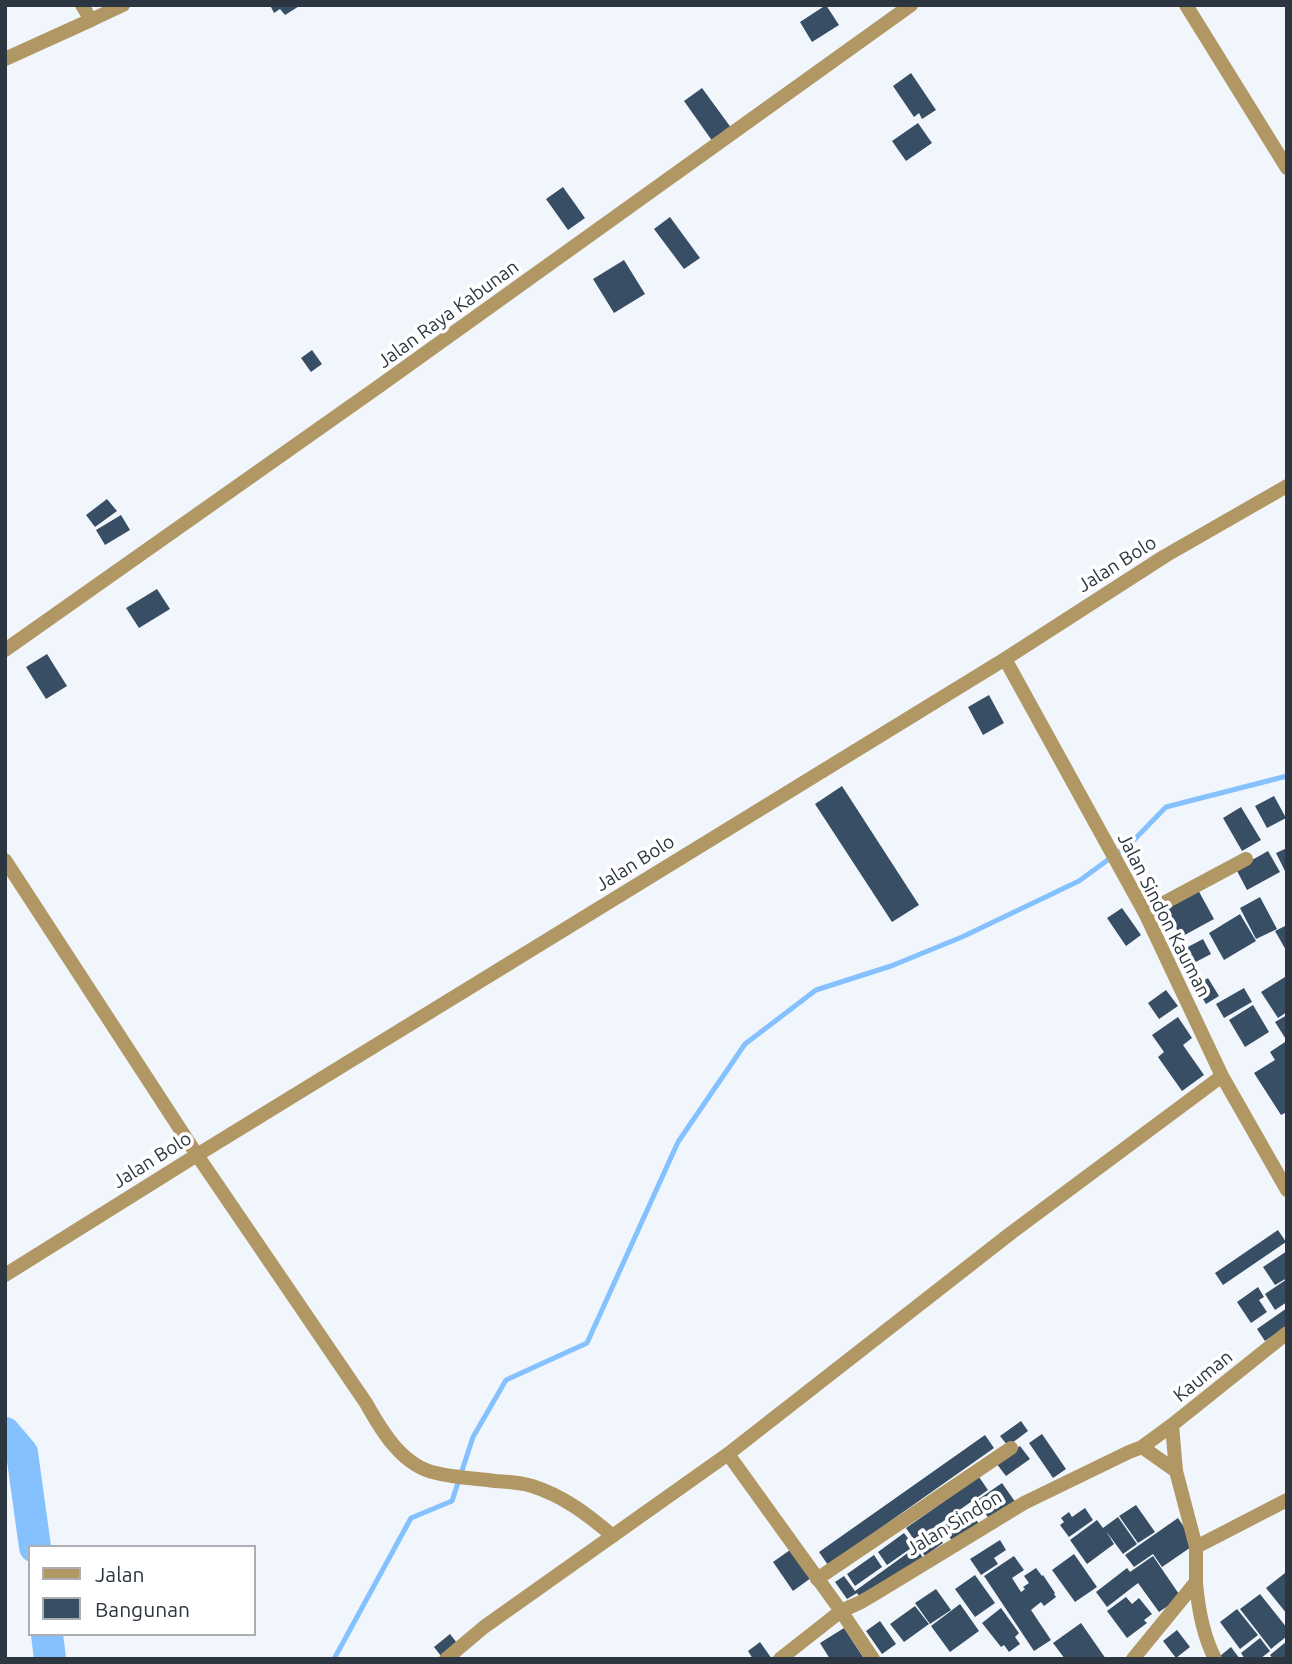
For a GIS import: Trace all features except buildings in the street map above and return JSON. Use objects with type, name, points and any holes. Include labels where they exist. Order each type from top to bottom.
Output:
[{"type":"street","points":[[82,5],[91,20]]},
{"type":"street","points":[[5,59],[123,5]]},
{"type":"street","name":"Jalan Raya Kabunan","points":[[5,650],[388,380],[911,5]]},
{"type":"street","points":[[1186,5],[1287,168]]},
{"type":"street","name":"Jalan Bolo","points":[[5,1275],[1005,659],[1165,556],[1287,486]]},
{"type":"street","name":"Jalan Sindon Kauman","points":[[1005,659],[1145,913],[1222,1076],[1287,1190]]},
{"type":"street","points":[[1145,913],[1246,859]]},
{"type":"street","points":[[5,860],[197,1155],[395,1448],[414,1463],[434,1473],[519,1482],[561,1497],[613,1536]]},
{"type":"street","points":[[446,1659],[484,1627],[728,1454],[1012,1233],[1222,1076]]},
{"type":"street","name":"Kauman","points":[[1142,1447],[1287,1333]]},
{"type":"street","points":[[1172,1425],[1176,1471],[1196,1547],[1198,1603],[1208,1646],[1215,1659]]},
{"type":"street","points":[[1142,1447],[1176,1471]]},
{"type":"street","name":"Jalan Sindon","points":[[780,1659],[841,1611],[878,1592],[1024,1503],[1142,1447]]},
{"type":"street","points":[[817,1579],[1011,1448]]},
{"type":"street","points":[[728,1454],[873,1659]]},
{"type":"street","points":[[1196,1547],[1287,1500]]},
{"type":"street","points":[[1133,1659],[1196,1582]]},
{"type":"waterway","points":[[334,1659],[411,1518],[452,1501],[473,1437],[506,1380],[587,1343],[678,1142],[745,1044],[816,990],[891,966],[962,937],[1079,881],[1131,843],[1166,807],[1287,776]]},
{"type":"waterway","points":[[5,1433],[22,1453],[35,1545]]},
{"type":"waterway","points":[[47,1636],[50,1659]]}]
